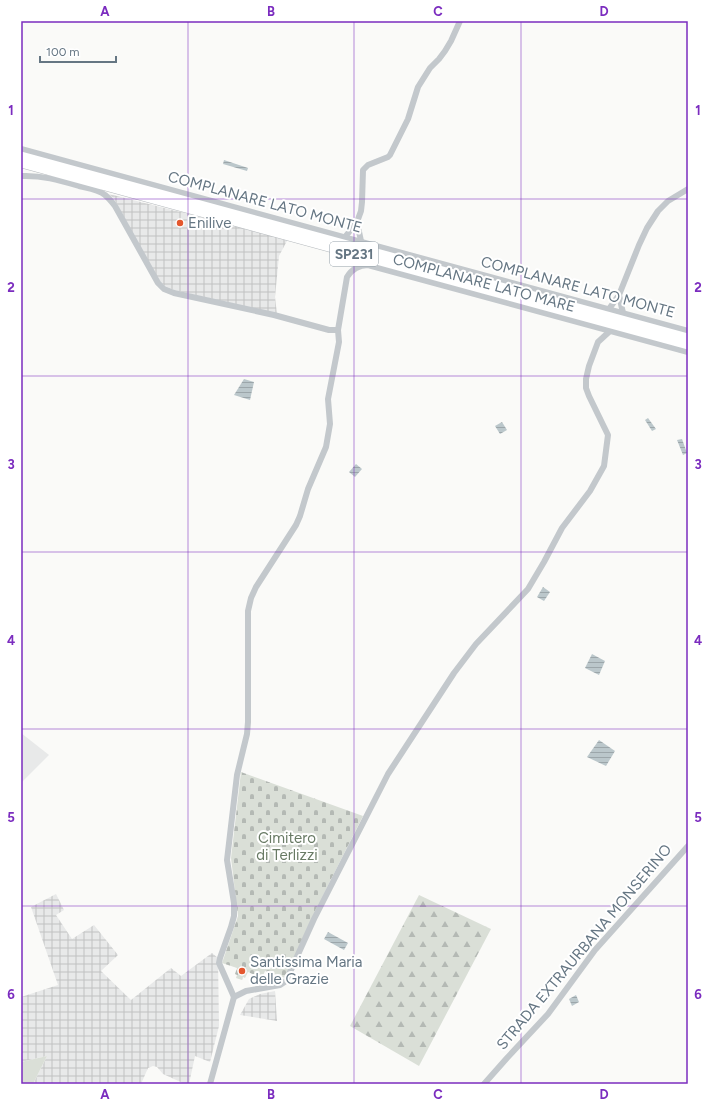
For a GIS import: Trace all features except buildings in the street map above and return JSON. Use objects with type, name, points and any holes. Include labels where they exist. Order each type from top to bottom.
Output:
[{"type":"highway","name":"SP231","points":[[21,156],[688,338]]},
{"type":"highway","name":"SP231","points":[[21,163],[688,345]]},
{"type":"street","points":[[345,237],[357,222],[362,202],[363,170],[368,165],[390,155],[408,119],[418,87],[430,68],[445,51],[460,21]]},
{"type":"street","name":"COMPLANARE LATO MONTE","points":[[21,149],[688,331]]},
{"type":"street","points":[[21,176],[47,177],[98,191],[105,195],[112,201],[158,283],[167,290],[189,297],[274,315],[329,330],[338,330]]},
{"type":"street","points":[[609,309],[619,295],[639,245],[647,228],[658,211],[668,201],[688,189]]},
{"type":"street","points":[[357,222],[361,241]]},
{"type":"street","name":"COMPLANARE LATO MARE","points":[[234,997],[219,963],[232,927],[234,916],[234,903],[227,860],[237,775],[248,728],[249,604],[256,587],[300,516],[308,490],[326,447],[330,424],[328,399],[339,342],[338,330],[347,277],[350,272],[360,266],[371,265],[688,352]]},
{"type":"street","points":[[619,295],[623,313]]},
{"type":"street","points":[[210,1084],[234,997],[246,991],[280,985],[286,981],[314,919],[388,774],[454,673],[476,644],[528,589],[562,528],[590,491],[602,470],[608,435],[589,396],[586,382],[589,366],[598,342],[597,327]]},
{"type":"street","points":[[598,342],[610,331]]},
{"type":"street","name":"STRADA EXTRAURBANA MONSERINO","points":[[484,1084],[548,1014],[595,950],[688,846]]},
{"type":"shaded area","points":[[224,160],[248,168],[247,171],[223,164]]},
{"type":"shaded area","points":[[109,194],[288,239],[279,256],[275,297],[277,314],[174,290],[165,286],[160,282],[114,199]]},
{"type":"shaded area","points":[[244,379],[254,382],[250,400],[234,395]]},
{"type":"shaded area","points":[[648,418],[656,429],[652,431],[645,420]]},
{"type":"shaded area","points":[[502,422],[507,430],[500,434],[495,426]]},
{"type":"shaded area","points":[[682,439],[687,453],[683,455],[677,440]]},
{"type":"shaded area","points":[[356,464],[362,469],[355,477],[349,472]]},
{"type":"shaded area","points":[[543,587],[550,592],[544,601],[537,597]]},
{"type":"shaded area","points":[[592,654],[605,661],[599,675],[585,668]]},
{"type":"shaded area","points":[[21,733],[49,755],[21,783]]},
{"type":"shaded area","points":[[599,740],[615,751],[606,766],[587,757]]},
{"type":"shaded area","points":[[56,894],[64,910],[56,915],[72,939],[94,925],[118,955],[101,971],[131,1000],[171,968],[181,976],[212,953],[218,958],[219,1026],[210,1062],[195,1056],[189,1084],[185,1084],[163,1074],[157,1067],[153,1066],[148,1068],[141,1084],[33,1084],[47,1056],[21,1062],[21,997],[58,985],[31,907]]},
{"type":"shaded area","points":[[328,932],[348,943],[344,950],[324,939]]},
{"type":"shaded area","points":[[275,991],[277,1021],[240,1015],[249,999],[260,994]]},
{"type":"shaded area","points":[[576,995],[579,1002],[572,1006],[569,999]]},
{"type":"green space","name":"Cimitero di Terlizzi","points":[[241,772],[363,816],[316,909],[285,978],[265,971],[262,978],[248,972],[242,980],[236,978],[237,975],[235,974],[237,968],[222,963],[238,916],[231,858]]},
{"type":"green space","points":[[419,895],[491,929],[419,1066],[350,1026]]},
{"type":"green space","points":[[47,1056],[33,1084],[21,1084],[21,1062]]},
{"type":"place","name":"Enilive","points":[[180,223]]},
{"type":"place","name":"Santissima Maria delle Grazie","points":[[242,971]]}]
